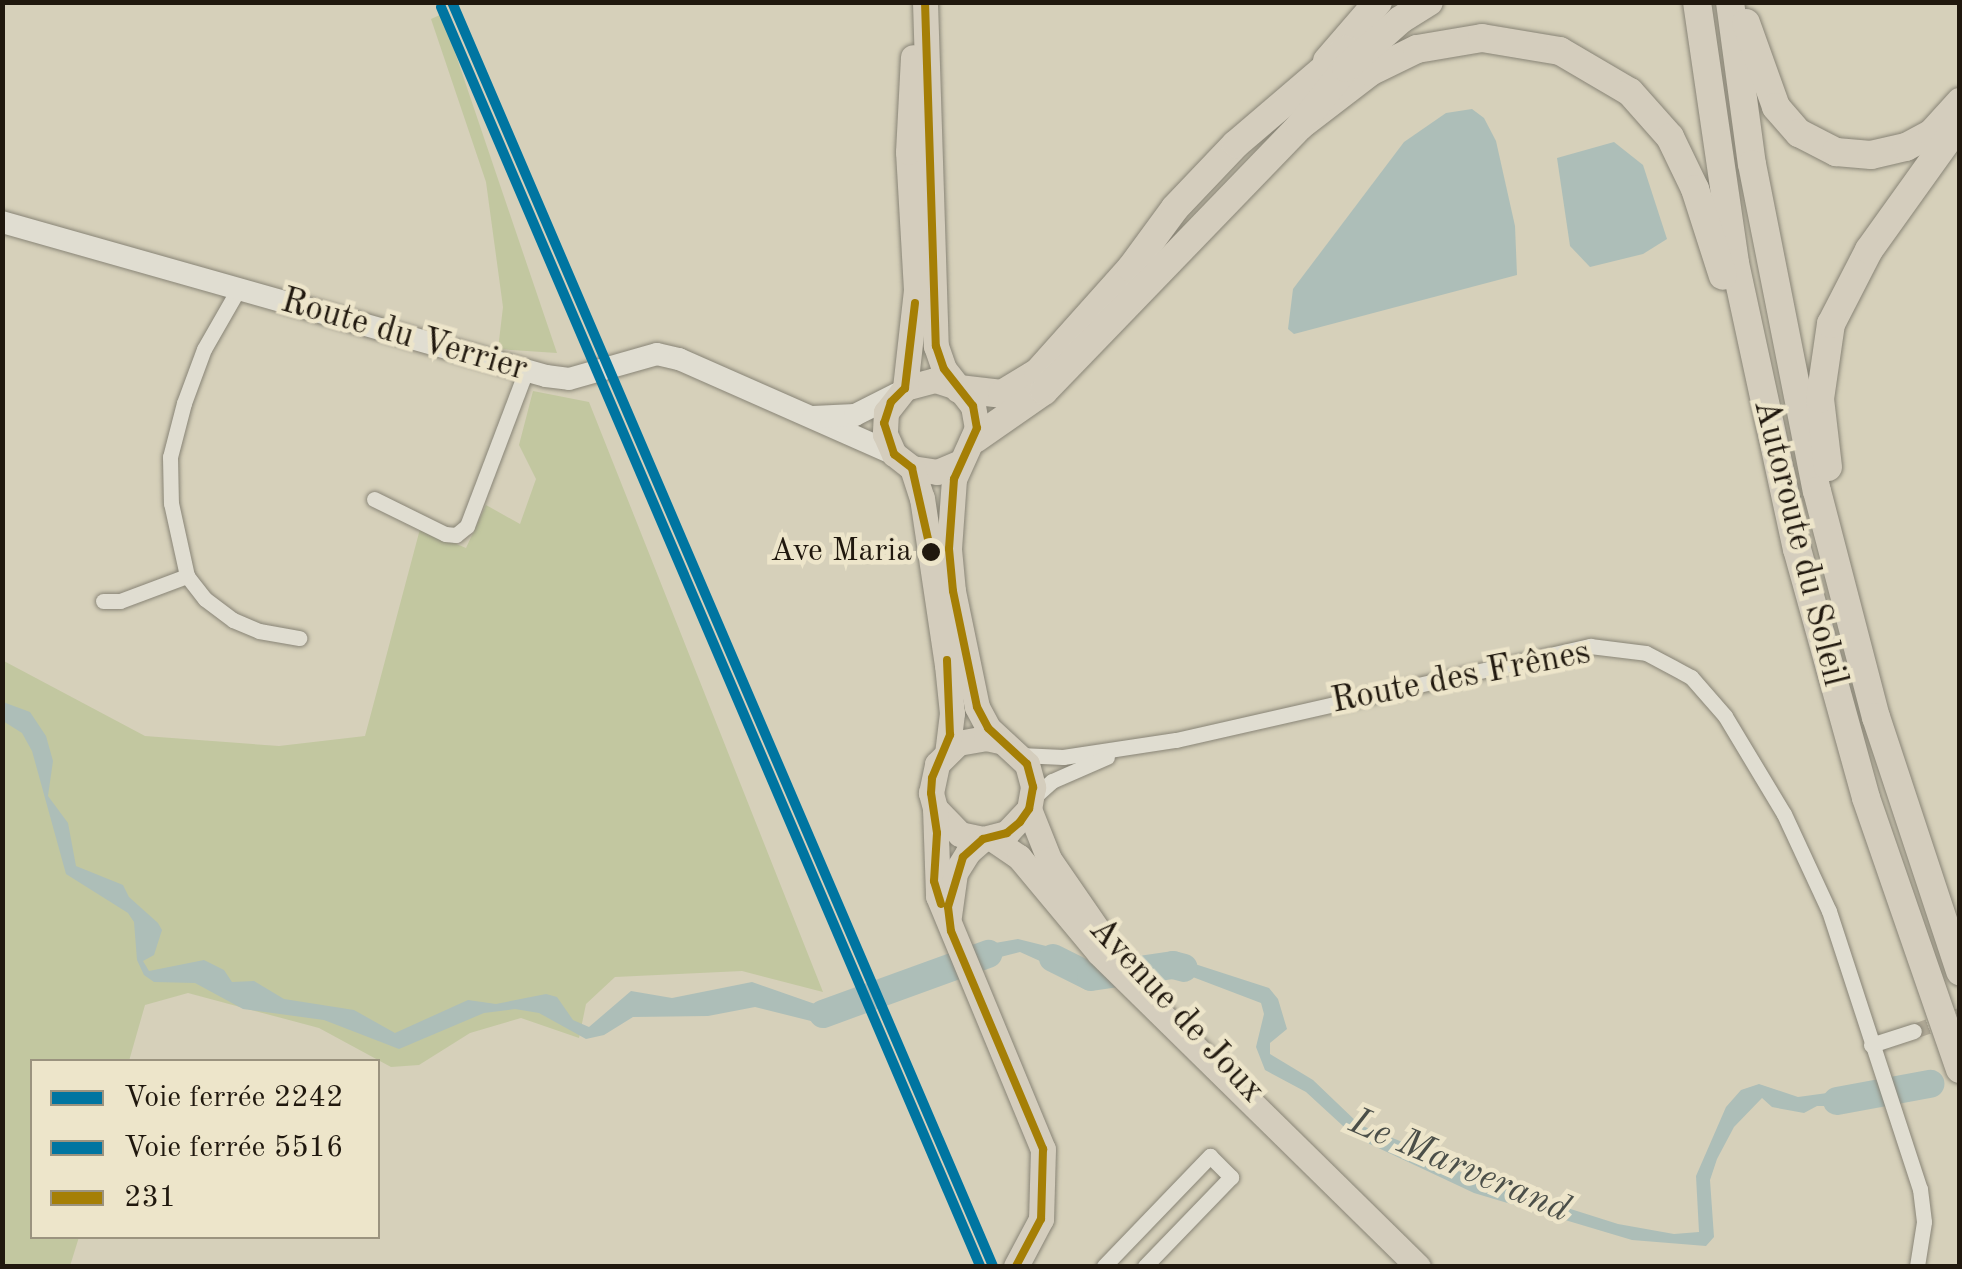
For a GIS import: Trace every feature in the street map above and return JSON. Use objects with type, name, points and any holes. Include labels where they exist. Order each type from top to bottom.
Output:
[{"type":"highway","points":[[1316,73],[1378,2]]},
{"type":"highway","points":[[957,388],[1002,394],[1038,372],[1131,268],[1175,208],[1236,144],[1316,73],[1409,2]]},
{"type":"highway","points":[[968,450],[1044,391],[1300,126],[1346,68],[1400,20],[1429,2]]},
{"type":"highway","name":"Autoroute du Soleil","points":[[1697,2],[1730,228],[1797,549],[1866,798],[1960,1069]]},
{"type":"highway","name":"Autoroute du Soleil","points":[[1730,2],[1752,164],[1785,348],[1852,630],[1901,800],[1960,972]]},
{"type":"highway","points":[[1740,2],[1770,98],[1790,124],[1824,147],[1860,155],[1906,148],[1932,133],[1960,102]]},
{"type":"highway","points":[[1300,126],[1370,72],[1417,49],[1448,41],[1501,39],[1541,45],[1580,59],[1614,79],[1658,120],[1689,172],[1765,409]]},
{"type":"highway","points":[[1852,630],[1823,428],[1825,346],[1840,300],[1859,267],[1960,124]]},
{"type":"main road","points":[[912,2],[908,152],[916,290],[901,391],[884,423],[924,512],[947,664],[952,716],[947,752],[932,778],[934,880],[971,979],[1044,1149],[1041,1220],[1016,1266]]},
{"type":"main road","points":[[926,2],[936,346],[976,417],[968,450],[954,480],[949,528],[953,592],[977,708],[1032,776],[1030,804],[1020,822],[972,846],[955,873],[948,907],[953,934]]},
{"type":"main road","name":"Route du Verrier","points":[[2,222],[569,379],[656,354],[679,359],[903,461]]},
{"type":"main road","points":[[901,391],[924,380],[957,388]]},
{"type":"main road","name":"Route du Verrier","points":[[799,416],[856,415],[901,391]]},
{"type":"main road","points":[[903,461],[937,472],[968,450]]},
{"type":"main road","points":[[947,752],[972,738],[1010,748]]},
{"type":"main road","name":"Avenue de Joux","points":[[1030,804],[1064,884],[1109,955]]},
{"type":"main road","points":[[935,808],[960,834],[987,839]]},
{"type":"main road","name":"Avenue de Joux","points":[[987,839],[1019,857],[1145,991],[1246,1083],[1305,1156],[1418,1266]]},
{"type":"street","points":[[239,288],[204,349],[170,457],[171,503],[187,576],[206,600],[233,620],[259,631],[299,638]]},
{"type":"street","points":[[374,499],[444,534],[456,535],[467,526],[526,370]]},
{"type":"street","points":[[103,600],[120,601],[187,576]]},
{"type":"street","name":"Route des Frênes","points":[[1010,748],[1062,757],[1125,750],[1590,646],[1646,653],[1691,677],[1713,703],[1784,814],[1829,911],[1922,1202],[1917,1266]]},
{"type":"street","name":"Route des Frênes","points":[[1030,804],[1052,781],[1125,750]]},
{"type":"street","points":[[1871,1045],[1914,1031]]},
{"type":"street","points":[[1104,1266],[1210,1156],[1231,1177],[1145,1266]]},
{"type":"green space","points":[[442,14],[557,353],[498,349],[503,307],[486,182],[431,19]]},
{"type":"green space","points":[[533,391],[589,402],[823,992],[742,971],[615,977],[586,1004],[579,1038],[521,1018],[470,1033],[419,1065],[391,1067],[319,1028],[188,993],[145,1005],[130,1059],[30,1059],[30,1239],[78,1239],[70,1266],[3,1266],[2,660],[145,736],[279,746],[365,736],[420,529],[466,548],[486,505],[520,524],[536,479],[519,445]]},
{"type":"shaded area","points":[[1472,109],[1484,118],[1496,141],[1515,226],[1517,275],[1294,334],[1288,329],[1293,289],[1404,142],[1446,113]]},
{"type":"shaded area","points":[[1614,142],[1643,165],[1667,239],[1643,254],[1590,267],[1570,246],[1557,158]]},
{"type":"shaded area","points":[[3,702],[30,712],[46,736],[53,761],[48,796],[68,823],[76,866],[123,885],[129,897],[162,930],[154,955],[143,961],[149,971],[204,960],[224,970],[232,982],[254,981],[284,999],[354,1010],[395,1033],[468,1000],[496,1004],[546,994],[557,997],[573,1020],[589,1027],[631,991],[672,998],[752,982],[815,1004],[836,1005],[854,998],[861,1013],[819,1023],[755,1007],[708,1016],[633,1017],[604,1035],[586,1039],[539,1013],[515,1009],[484,1013],[399,1049],[324,1020],[243,1009],[195,983],[154,982],[144,975],[137,960],[134,922],[128,913],[66,874],[32,751],[22,733],[3,721]]},
{"type":"shaded area","points":[[1018,939],[1046,946],[1081,965],[1085,975],[1071,975],[1020,952],[977,963],[972,947]]},
{"type":"shaded area","points":[[1141,956],[1198,965],[1269,988],[1278,999],[1287,1029],[1270,1043],[1270,1054],[1313,1080],[1360,1125],[1410,1145],[1470,1177],[1618,1224],[1674,1234],[1699,1232],[1696,1176],[1726,1107],[1741,1090],[1759,1084],[1798,1097],[1864,1088],[1875,1094],[1860,1106],[1817,1106],[1804,1113],[1772,1107],[1762,1098],[1734,1127],[1717,1159],[1710,1180],[1714,1237],[1706,1246],[1632,1240],[1474,1193],[1355,1137],[1306,1092],[1265,1070],[1256,1047],[1264,1014],[1261,1003],[1177,971],[1157,979],[1139,960]]},
{"type":"waterway","name":"Le Marverand","points":[[823,1014],[988,954]]},
{"type":"waterway","name":"Le Marverand","points":[[1053,958],[1091,977],[1173,965],[1184,968]]},
{"type":"waterway","name":"Le Marverand","points":[[1837,1101],[1930,1084]]},
{"type":"tunnel","points":[[1914,1031],[1960,1015]]},
{"type":"rail line","name":"2242","points":[[452,2],[993,1266]]},
{"type":"rail line","name":"5516","points":[[441,7],[980,1266]]},
{"type":"transit line","name":"231","points":[[925,2],[936,346],[944,369],[973,406],[977,428],[954,479],[949,549],[953,591],[977,707],[988,728],[1027,764],[1033,787],[1029,809],[1020,822],[1007,833],[983,839],[963,857],[948,907],[951,931],[1043,1149],[1041,1219],[1016,1266]]},
{"type":"transit line","name":"231","points":[[915,303],[905,388],[891,402],[884,423],[894,454],[912,468],[931,552]]},
{"type":"transit line","name":"231","points":[[941,904],[934,881],[937,833],[931,793],[932,778],[950,735],[947,660]]},
{"type":"place","name":"Ave Maria","points":[[931,552]]}]
